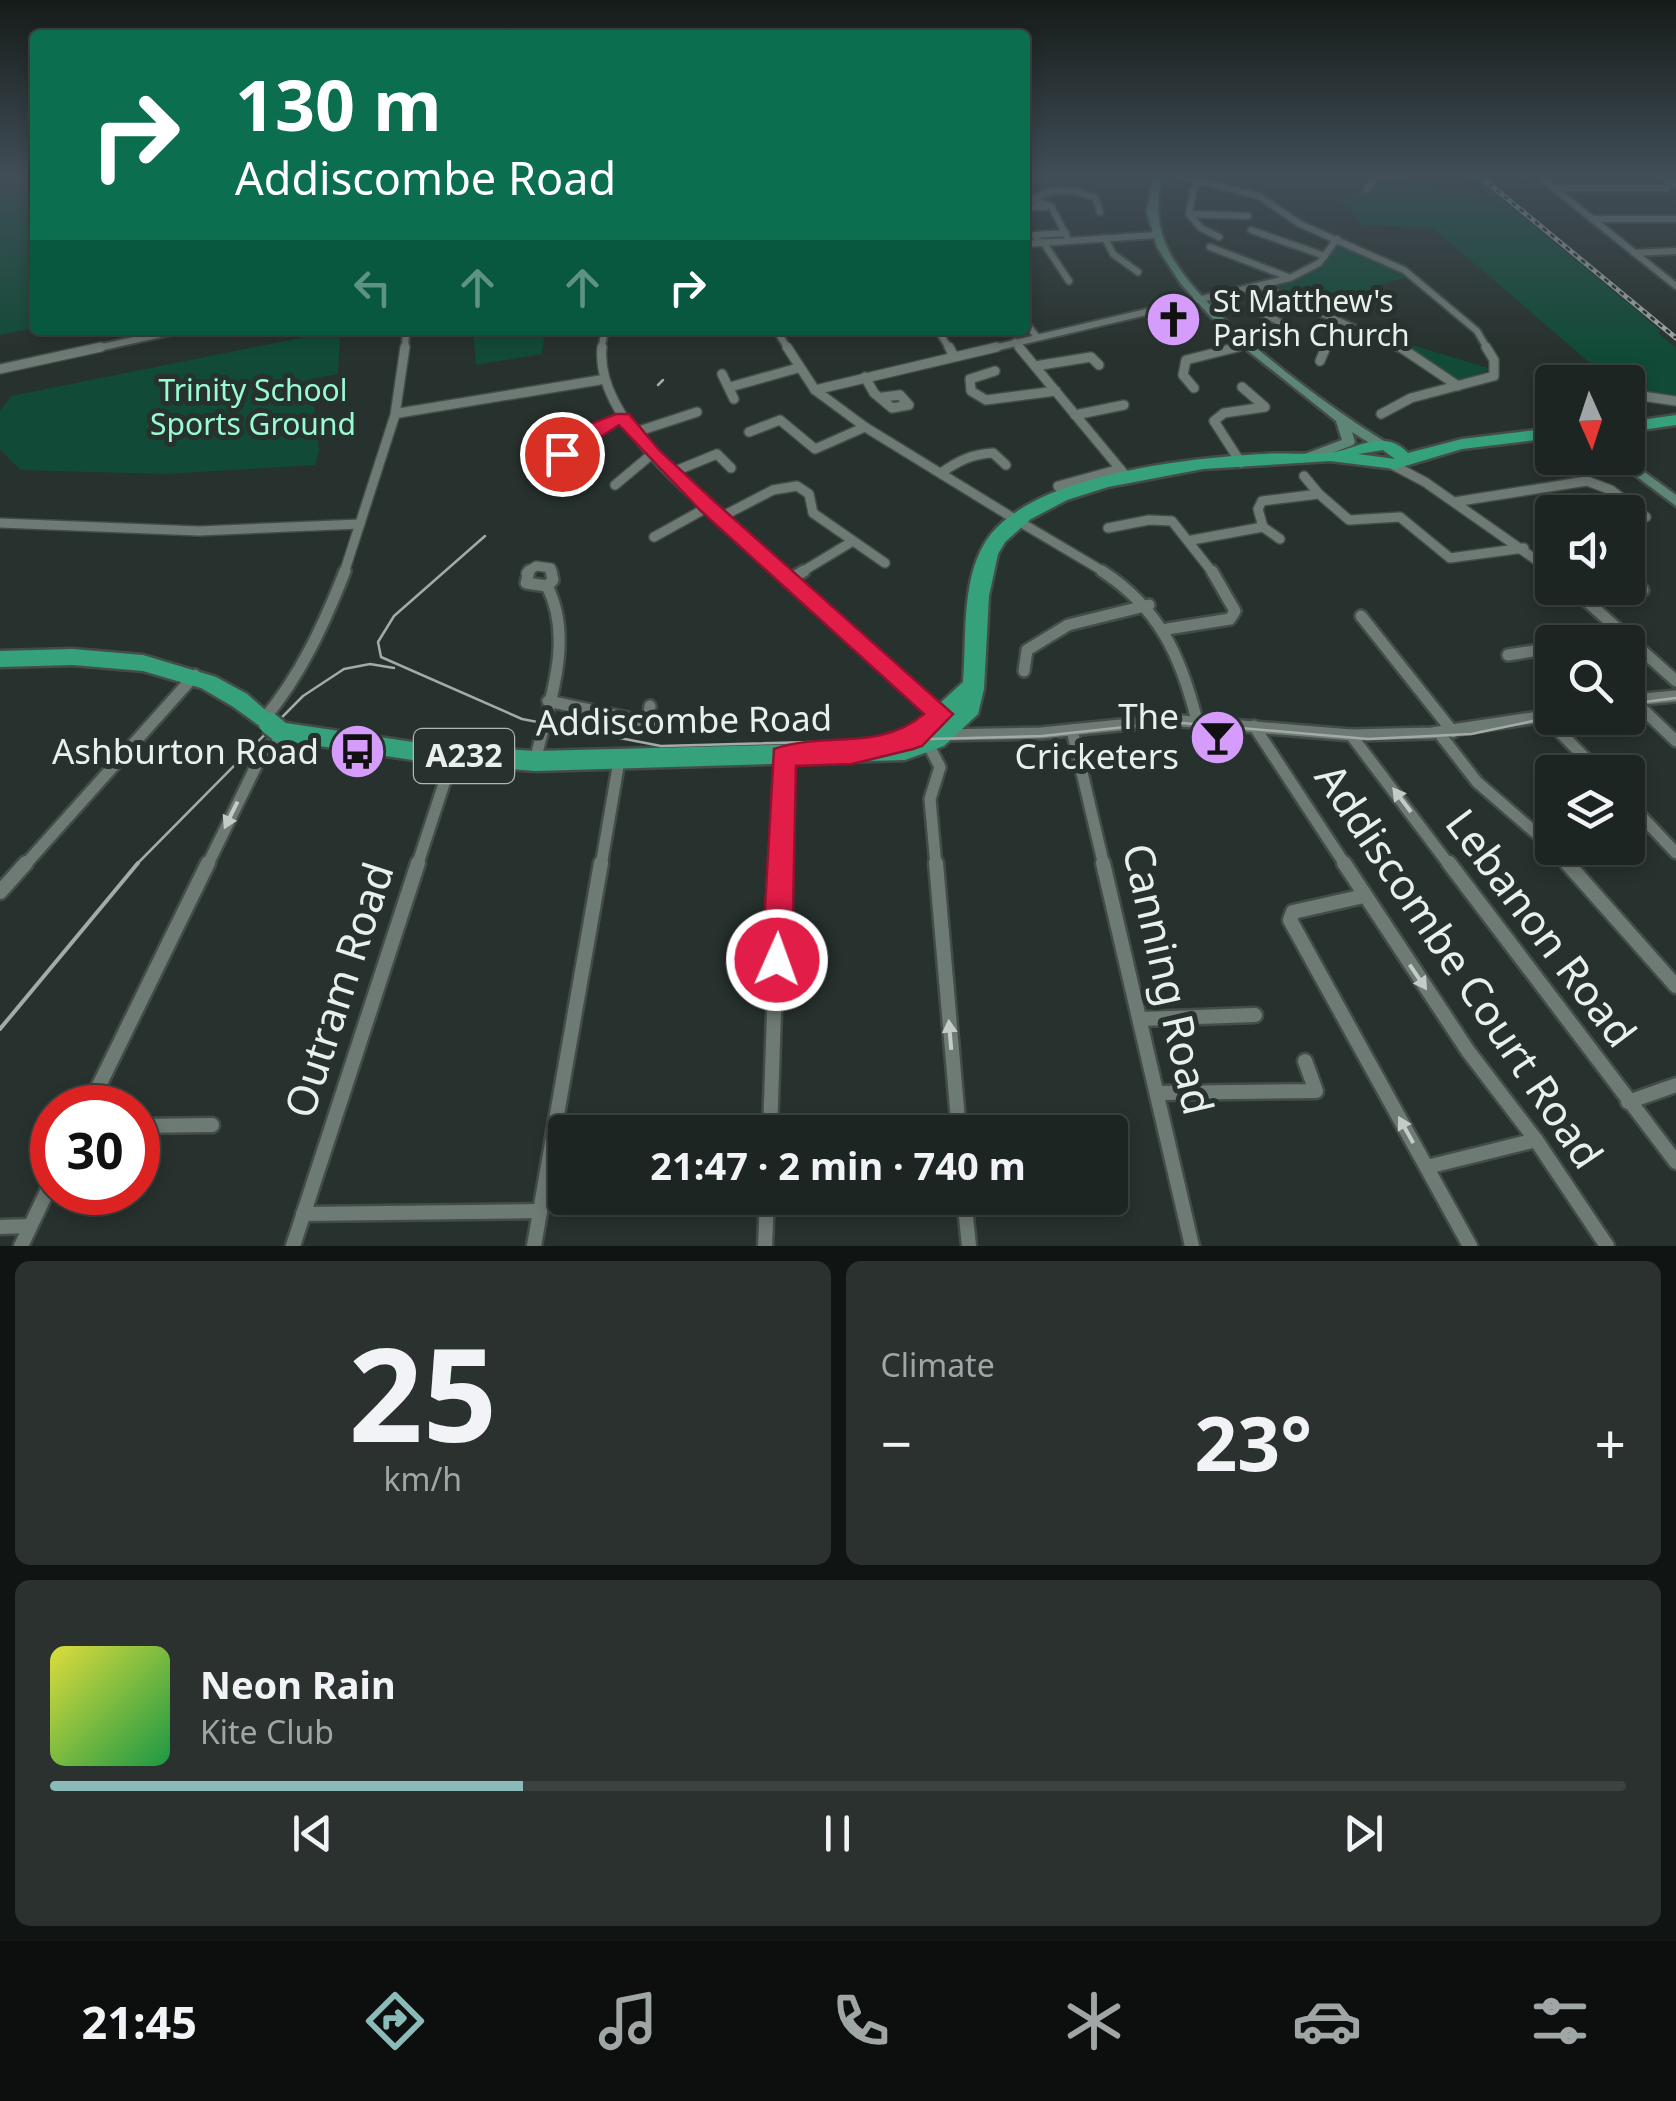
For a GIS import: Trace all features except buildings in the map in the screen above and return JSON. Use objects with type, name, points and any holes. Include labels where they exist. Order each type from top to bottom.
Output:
[{"type":"highway","points":[[1645,428],[1676,424]]},
{"type":"highway","points":[[937,730],[970,708],[983,584],[991,555],[1021,523],[1065,495],[1123,472],[1241,463],[1305,467],[1330,456],[1535,437]]},
{"type":"highway","points":[[1021,523],[1076,496],[1179,470]]},
{"type":"highway","name":"Addiscombe Road","points":[[0,660],[136,660],[196,674],[226,689],[273,727],[453,756],[619,761],[897,753],[937,730]]},
{"type":"main road","points":[[1154,235],[1173,272],[1198,300],[1385,453]]},
{"type":"main road","points":[[1305,467],[1349,442],[1344,421]]},
{"type":"main road","points":[[1640,475],[1676,502]]},
{"type":"street","points":[[1030,244],[1068,237],[1152,235]]},
{"type":"street","points":[[1215,235],[1219,237]]},
{"type":"street","points":[[1266,235],[1325,256]]},
{"type":"street","points":[[1326,235],[1397,266],[1449,304],[1482,336],[1496,372],[1486,380],[1411,398],[1381,414]]},
{"type":"street","points":[[1612,235],[1676,286]]},
{"type":"street","points":[[1104,238],[1113,254],[1138,272]]},
{"type":"street","points":[[816,390],[1290,278],[1325,256],[1337,240]]},
{"type":"street","points":[[1041,243],[1069,280]]},
{"type":"street","points":[[1210,247],[1290,278]]},
{"type":"street","points":[[1634,253],[1676,251]]},
{"type":"street","points":[[1261,286],[1401,348],[1458,386]]},
{"type":"street","points":[[1284,297],[1266,305],[1262,313],[1288,329]]},
{"type":"street","points":[[1319,357],[1345,325]]},
{"type":"street","points":[[1030,328],[1038,337]]},
{"type":"street","points":[[0,369],[156,335]]},
{"type":"street","points":[[99,1085],[311,650],[398,413],[406,335]]},
{"type":"street","points":[[604,335],[600,380],[610,404],[652,454],[792,578],[937,730],[940,767],[930,799],[958,1115]]},
{"type":"street","points":[[779,335],[816,390],[865,427],[1149,605],[1168,629],[1197,721]]},
{"type":"street","points":[[941,335],[954,356]]},
{"type":"street","points":[[1016,342],[1123,472]]},
{"type":"street","points":[[1194,388],[1182,370],[1186,360],[1251,344]]},
{"type":"street","points":[[1035,366],[1090,358],[1098,365]]},
{"type":"street","points":[[730,387],[798,368]]},
{"type":"street","points":[[995,371],[970,380],[972,390],[986,400],[1056,391]]},
{"type":"street","points":[[722,374],[734,398]]},
{"type":"street","points":[[865,378],[874,393],[883,397]]},
{"type":"street","points":[[398,413],[600,380]]},
{"type":"street","points":[[1241,463],[1214,421],[1224,414],[1265,407],[1242,387]]},
{"type":"street","points":[[1645,396],[1676,401]]},
{"type":"street","points":[[1076,415],[1124,406]]},
{"type":"street","points":[[636,432],[697,412]]},
{"type":"street","points":[[562,454],[596,428],[622,418]]},
{"type":"street","points":[[749,432],[780,420],[815,449],[865,427]]},
{"type":"street","points":[[941,473],[961,458],[980,454],[993,453],[1006,465]]},
{"type":"street","points":[[1385,453],[1535,557]]},
{"type":"street","points":[[616,485],[652,454]]},
{"type":"street","points":[[673,472],[717,454],[731,468]]},
{"type":"street","points":[[1305,467],[1319,494],[1349,520],[1389,516],[1406,519],[1447,558],[1524,548]]},
{"type":"street","points":[[1454,502],[1587,481],[1612,490],[1646,517]]},
{"type":"street","points":[[720,517],[773,490],[797,486],[809,494],[813,514],[885,563]]},
{"type":"street","points":[[1280,539],[1262,527],[1258,509],[1262,500],[1319,494]]},
{"type":"street","points":[[654,537],[708,507]]},
{"type":"street","points":[[1108,528],[1166,520],[1176,523],[1192,540],[1235,616],[1168,629]]},
{"type":"street","points":[[0,523],[199,531],[360,524]]},
{"type":"street","points":[[1192,540],[1262,527]]},
{"type":"street","points":[[792,578],[853,541]]},
{"type":"street","points":[[535,760],[562,620],[547,586]]},
{"type":"street","points":[[1024,670],[1026,650],[1048,636],[1075,623],[1149,605]]},
{"type":"street","points":[[1592,605],[1615,625]]},
{"type":"street","points":[[1361,616],[1446,732],[1450,750],[1477,782],[1535,832]]},
{"type":"street","points":[[1508,655],[1535,651]]},
{"type":"street","points":[[1645,652],[1676,680]]},
{"type":"street","points":[[0,892],[196,674]]},
{"type":"street","points":[[1645,699],[1676,696]]},
{"type":"street","points":[[548,701],[661,725]]},
{"type":"street","points":[[648,722],[650,706]]},
{"type":"street","points":[[1645,714],[1676,741]]},
{"type":"street","name":"Addiscombe Road","points":[[937,730],[1075,736],[1148,720],[1351,735],[1446,732],[1535,718]]},
{"type":"street","name":"Addiscombe Court Road","points":[[1254,726],[1468,1051],[1536,1140],[1606,1246]]},
{"type":"street","name":"Lebanon Road","points":[[1351,735],[1676,1162]]},
{"type":"street","points":[[1564,735],[1583,755]]},
{"type":"street","name":"Canning Road","points":[[1075,736],[1192,1246]]},
{"type":"street","name":"Outram Road","points":[[293,1246],[453,756]]},
{"type":"street","points":[[771,1115],[783,756]]},
{"type":"street","points":[[534,1246],[619,761]]},
{"type":"street","points":[[1645,820],[1676,852]]},
{"type":"street","points":[[1569,865],[1676,986]]},
{"type":"street","points":[[1364,896],[1292,912],[1290,920],[1470,1246]]},
{"type":"street","points":[[1142,1018],[1254,1015]]},
{"type":"street","points":[[1159,1093],[1316,1091],[1305,1061]]},
{"type":"street","points":[[1628,1102],[1676,1086]]},
{"type":"street","points":[[160,1125],[212,1124]]},
{"type":"street","points":[[1427,1168],[1536,1140]]},
{"type":"street","points":[[303,1214],[540,1211]]},
{"type":"street","points":[[21,1246],[35,1215]]},
{"type":"street","points":[[766,1246],[767,1215]]},
{"type":"street","points":[[966,1215],[969,1246]]},
{"type":"street","points":[[0,1227],[30,1226]]},
{"type":"green space","points":[[0,235],[30,235],[30,329],[0,335]]},
{"type":"green space","points":[[1441,235],[1546,235],[1661,331],[1658,333],[1676,348],[1676,399],[1645,394],[1645,365],[1592,365]]},
{"type":"green space","points":[[1338,241],[1410,277],[1373,286],[1360,305],[1340,317],[1273,285],[1325,264]]},
{"type":"green space","name":"Trinity School Sports Ground","points":[[315,335],[340,335],[338,374],[311,379],[319,451],[315,465],[166,474],[20,470],[0,449],[0,411],[11,396]]},
{"type":"green space","points":[[473,335],[544,335],[542,354],[476,365]]},
{"type":"green space","points":[[1402,342],[1491,369],[1458,382]]},
{"type":"tram line","points":[[658,385],[663,380]]},
{"type":"tram line","points":[[485,536],[394,616],[378,642],[381,657],[522,719],[661,746],[1042,736],[1171,722],[1368,739],[1471,734],[1535,721]]},
{"type":"tram line","points":[[135,866],[303,696],[344,669],[370,664],[394,668]]},
{"type":"tram line","points":[[1645,702],[1676,698]]},
{"type":"tram line","points":[[0,1029],[138,863]]},
{"type":"railway","points":[[1551,235],[1676,338]]},
{"type":"place","name":"St Matthew's Parish Church","points":[[1174,319]]},
{"type":"place","name":"The Cricketers","points":[[1218,737]]},
{"type":"place","name":"Ashburton Road","points":[[358,752]]},
{"type":"route","points":[[562,454],[569,444],[622,418],[652,454],[708,507],[941,714],[913,739],[852,753],[783,756],[777,960]]}]
